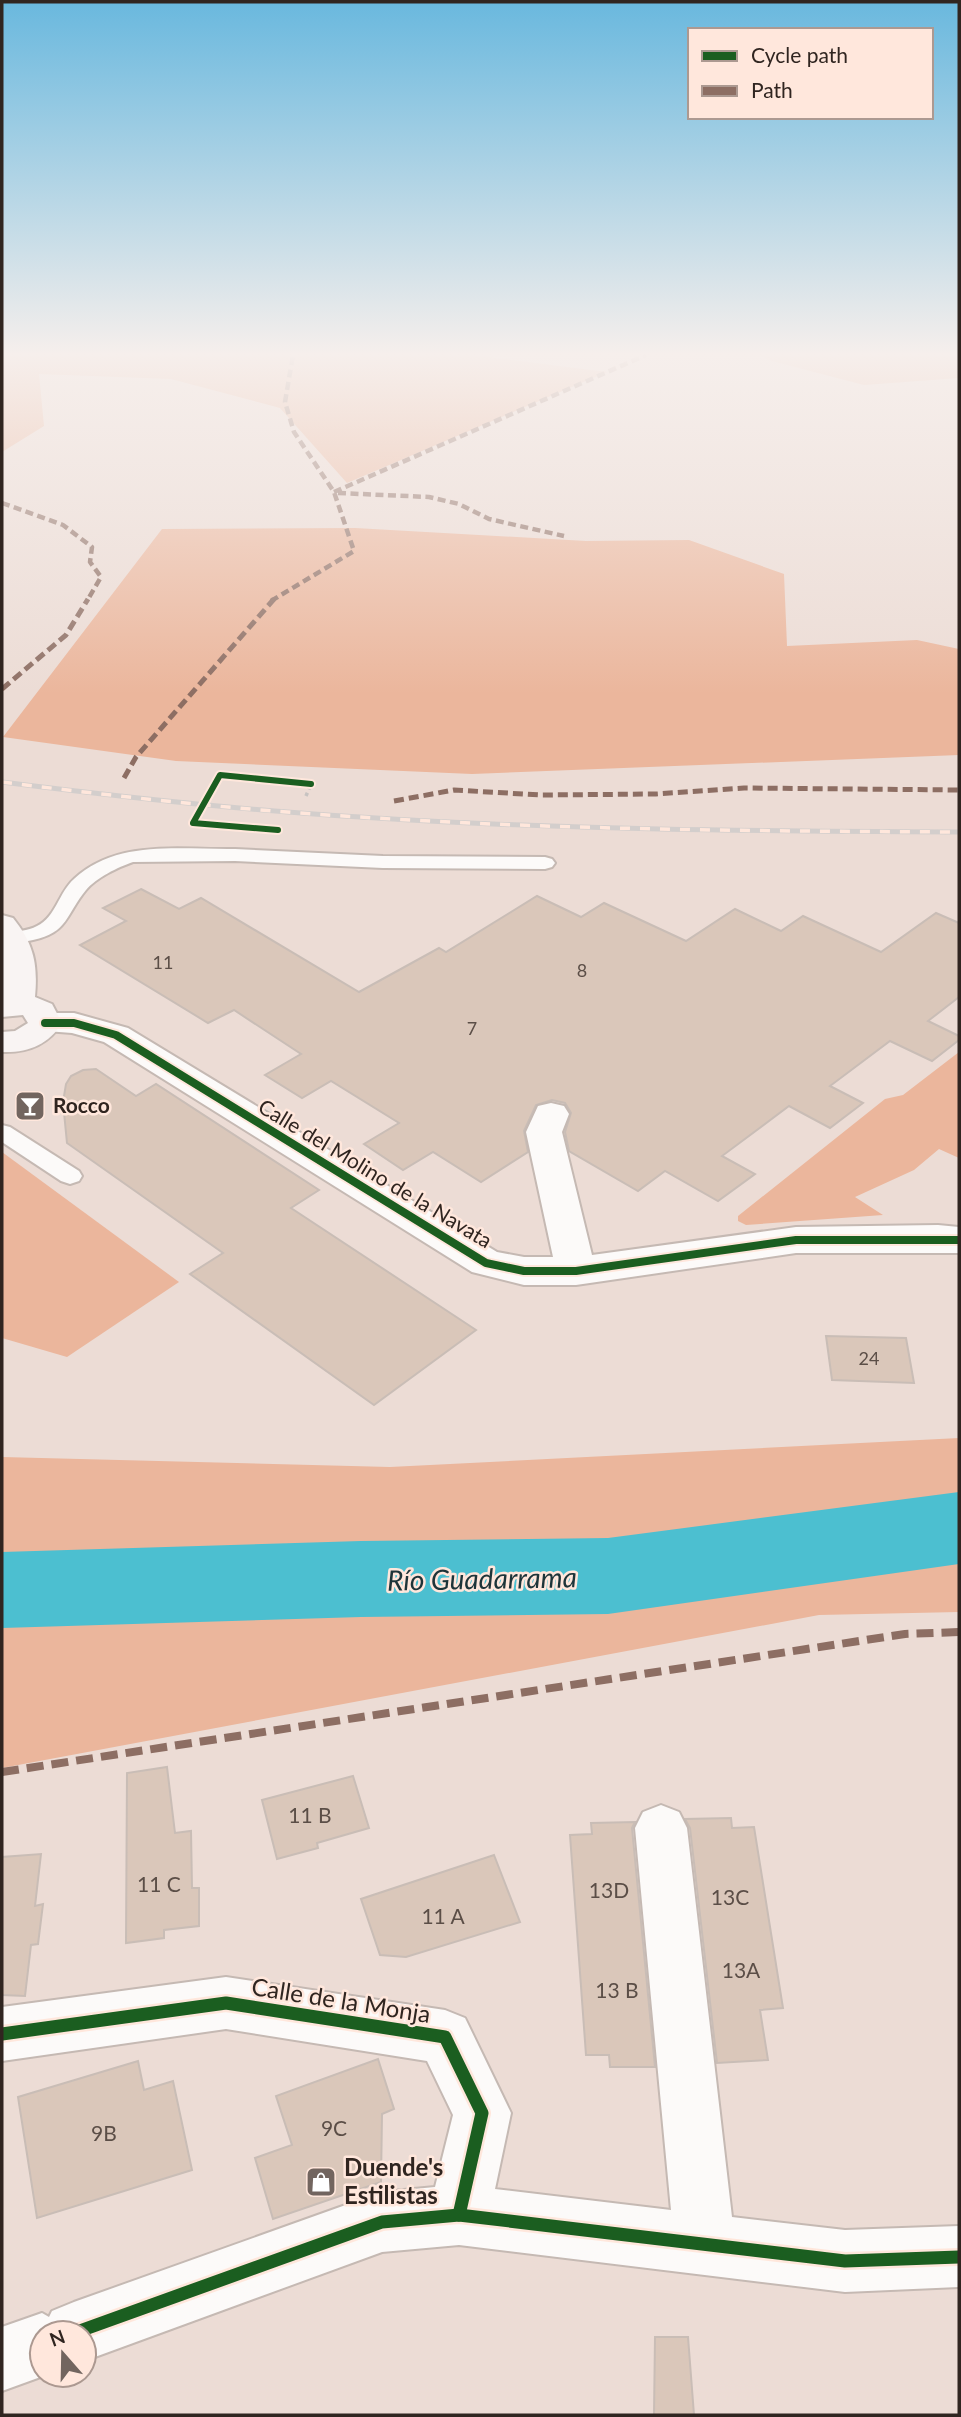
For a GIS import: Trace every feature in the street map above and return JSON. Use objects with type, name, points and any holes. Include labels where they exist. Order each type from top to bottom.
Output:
[{"type":"main road","points":[[2,1042],[29,1038],[37,1034],[21,1012],[22,967],[7,931]]},
{"type":"street","name":"Calle del Molino de la Navata","points":[[21,1012],[116,1035],[486,1263],[524,1271],[576,1271],[796,1240],[959,1240]]},
{"type":"street","points":[[551,1114],[544,1132],[576,1271]]},
{"type":"street","points":[[661,1828],[705,2244]]},
{"type":"street","name":"Calle de la Monja","points":[[2,2034],[226,2003],[445,2037],[482,2113],[460,2215]]},
{"type":"street","points":[[98,2324],[383,2222],[460,2215],[845,2261],[959,2257]]},
{"type":"street","points":[[2,2359],[28,2350]]},
{"type":"lane","points":[[7,931],[43,932],[54,924],[80,884],[114,862],[131,856],[235,855],[383,862],[545,863]]},
{"type":"lane","points":[[2,1132],[70,1176]]},
{"type":"path","points":[[306,796],[311,784]]},
{"type":"shaded area","points":[[333,468],[383,468],[347,483]]},
{"type":"shaded area","points":[[355,528],[586,541],[689,540],[784,574],[787,646],[917,640],[959,649],[959,755],[472,774],[176,761],[3,737],[162,529]]},
{"type":"shaded area","points":[[959,1052],[959,1158],[939,1149],[914,1170],[855,1197],[883,1215],[746,1225],[738,1221],[738,1216],[885,1099],[903,1095]]},
{"type":"shaded area","points":[[2,1152],[179,1282],[67,1357],[2,1338]]},
{"type":"shaded area","points":[[959,1438],[959,1612],[819,1615],[2,1768],[2,1457],[390,1467]]},
{"type":"building","points":[[141,889],[179,909],[201,898],[359,992],[439,948],[446,952],[537,896],[581,917],[604,903],[686,941],[735,909],[781,931],[803,916],[881,952],[936,913],[959,923],[959,997],[928,1021],[959,1036],[959,1040],[932,1061],[890,1041],[830,1086],[863,1103],[830,1128],[789,1106],[722,1156],[755,1174],[718,1201],[665,1171],[638,1191],[569,1151],[565,1132],[571,1113],[565,1103],[552,1100],[536,1105],[524,1131],[528,1152],[481,1182],[433,1152],[403,1170],[364,1144],[399,1123],[331,1081],[302,1098],[265,1075],[301,1054],[234,1010],[208,1023],[80,945],[126,921],[103,908]]},
{"type":"building","points":[[96,1069],[136,1096],[156,1084],[319,1190],[291,1208],[476,1330],[374,1405],[190,1274],[223,1253],[67,1143],[63,1102],[66,1084],[71,1076],[83,1070]]},
{"type":"building","points":[[826,1336],[906,1338],[914,1383],[832,1380]]},
{"type":"building","points":[[167,1767],[175,1833],[191,1831],[192,1888],[199,1888],[199,1926],[164,1930],[164,1938],[126,1943],[127,1773]]},
{"type":"building","points":[[353,1776],[369,1828],[317,1843],[318,1848],[277,1859],[262,1800]]},
{"type":"building","points":[[731,1818],[732,1828],[754,1827],[783,2008],[760,2010],[768,2060],[717,2063],[690,1828],[685,1819]]},
{"type":"building","points":[[635,1822],[632,1828],[655,2067],[610,2067],[609,2055],[586,2055],[570,1835],[592,1834],[591,1823]]},
{"type":"building","points":[[41,1854],[35,1906],[43,1904],[38,1944],[31,1945],[25,1996],[2,1995],[2,1857]]},
{"type":"building","points":[[494,1855],[520,1922],[406,1957],[380,1955],[361,1899]]},
{"type":"building","points":[[378,2059],[394,2109],[382,2114],[381,2182],[273,2219],[255,2158],[292,2145],[276,2096]]},
{"type":"building","points":[[138,2061],[144,2090],[173,2081],[192,2170],[37,2218],[18,2097]]},
{"type":"building","points":[[655,2337],[688,2337],[694,2415],[654,2415]]},
{"type":"waterway","name":"Río Guadarrama","points":[[2,1590],[361,1579],[608,1576],[959,1528]]},
{"type":"railway","points":[[2,782],[225,807],[510,825],[959,832]]},
{"type":"marked path","points":[[124,778],[136,757],[269,602],[354,551],[334,492],[318,468]]},
{"type":"marked path","points":[[334,492],[389,468]]},
{"type":"marked path","points":[[338,493],[429,497],[459,504],[489,519],[564,536]]},
{"type":"marked path","points":[[2,503],[38,514],[74,531],[92,547],[90,562],[101,577],[66,635],[2,689]]},
{"type":"marked path","points":[[394,801],[454,790],[541,795],[656,794],[744,788],[959,790]]},
{"type":"marked path","points":[[2,1772],[905,1634],[959,1632]]},
{"type":"cycle path","points":[[278,830],[193,823],[220,775],[311,784]]},
{"type":"cycle path","points":[[45,1023],[74,1023],[116,1035],[486,1263],[524,1271],[576,1271],[796,1240],[959,1240]]},
{"type":"cycle path","points":[[2,2034],[226,2003],[445,2037],[482,2113],[459,2215]]},
{"type":"cycle path","points":[[98,2324],[382,2222],[459,2215],[845,2261],[959,2257]]},
{"type":"place","name":"Rocco","points":[[30,1106]]},
{"type":"place","name":"Duende's Estilistas","points":[[321,2182]]}]
